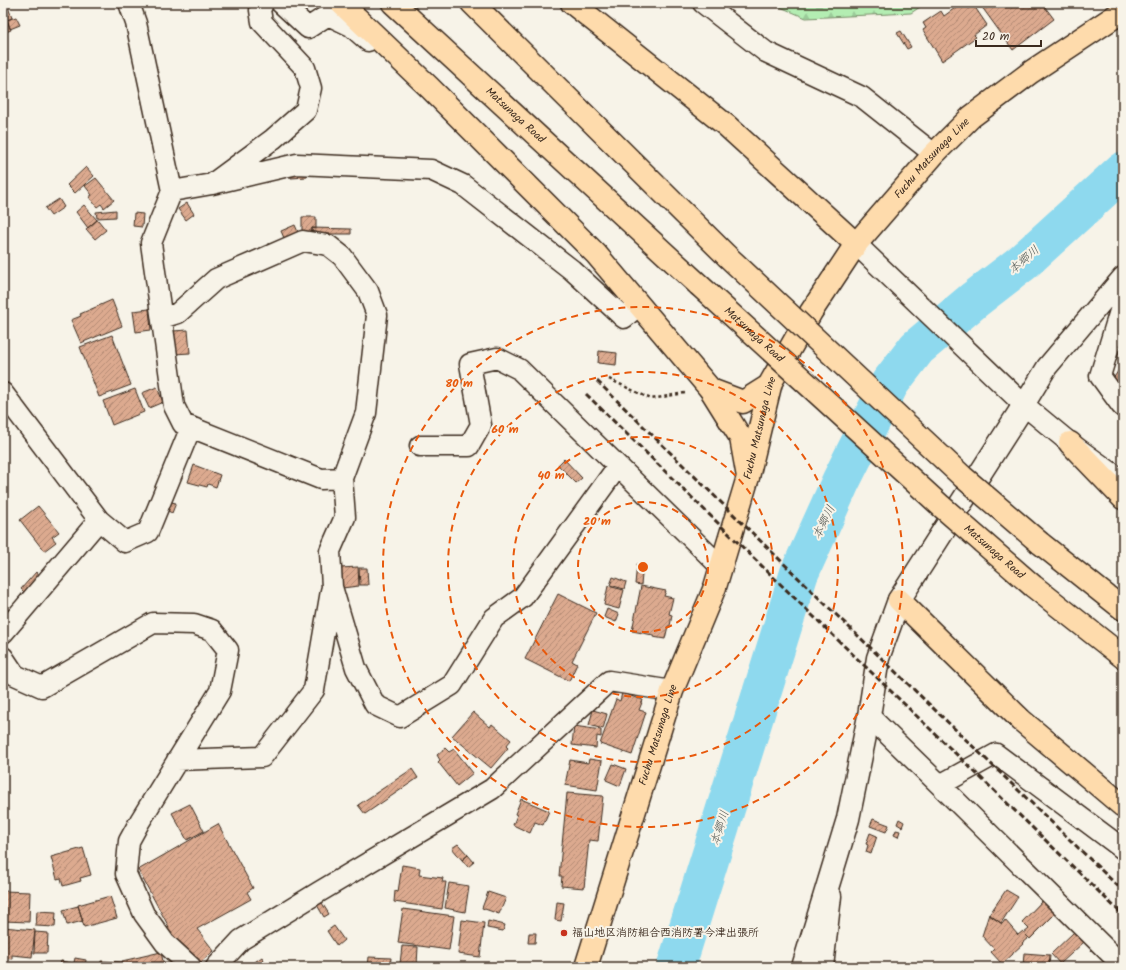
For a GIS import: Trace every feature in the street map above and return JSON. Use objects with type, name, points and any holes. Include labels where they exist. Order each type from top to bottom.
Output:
[{"type":"main road","name":"Matsunaga Road","points":[[393,3],[935,500],[1033,586],[1121,656]]},
{"type":"main road","points":[[472,3],[727,256],[963,477],[1040,543],[1123,609]]},
{"type":"main road","points":[[572,3],[727,126],[856,244]]},
{"type":"main road","points":[[334,7],[430,88],[596,254],[711,390],[741,438],[748,477]]},
{"type":"main road","name":"Fuchu Matsunaga Line","points":[[586,967],[672,691],[715,586],[748,477],[770,385],[811,312],[856,244],[934,154],[971,117],[1031,72],[1123,11]]},
{"type":"main road","points":[[711,390],[743,402],[770,385]]},
{"type":"main road","points":[[1070,443],[1123,498]]},
{"type":"main road","points":[[899,600],[1021,720],[1123,806]]},
{"type":"street","points":[[129,3],[136,23],[172,191],[152,243],[174,406],[183,424],[321,479],[342,478]]},
{"type":"street","points":[[212,184],[273,139],[306,110],[311,88],[306,68],[262,22],[260,10],[263,3]]},
{"type":"street","points":[[281,3],[308,28],[334,7]]},
{"type":"street","points":[[703,3],[766,52],[862,97],[934,154]]},
{"type":"street","points":[[172,191],[212,184],[297,164],[431,170],[463,185],[572,270],[624,318],[639,305]]},
{"type":"street","points":[[162,318],[178,313],[216,279],[303,241],[328,246],[342,256],[368,291],[377,315],[366,413],[342,478],[345,517],[330,551],[332,587],[314,690],[262,757],[177,760]]},
{"type":"street","points":[[856,244],[1024,405],[1070,443],[1123,481]]},
{"type":"street","points":[[803,967],[848,819],[869,716],[878,658],[899,600],[1047,367],[1121,290]]},
{"type":"street","points":[[1121,290],[1100,376],[1123,406]]},
{"type":"street","points":[[420,446],[469,446],[481,425],[470,364],[497,358],[519,370],[721,567]]},
{"type":"street","points":[[3,392],[99,520],[125,542],[148,532],[192,427]]},
{"type":"street","points":[[332,587],[356,668],[375,706],[400,716],[452,685],[494,618],[523,597],[618,466]]},
{"type":"street","points":[[3,633],[99,520]]},
{"type":"street","points":[[3,657],[16,675],[42,687],[154,624],[194,624],[212,630],[228,650],[220,691],[129,841],[126,874],[144,914],[165,943],[191,967]]},
{"type":"street","points":[[216,967],[241,940],[492,788],[609,681],[672,691]]},
{"type":"street","points":[[869,716],[1123,966]]},
{"type":"street","points":[[940,785],[996,754],[1123,849]]},
{"type":"street","points":[[823,967],[834,868]]},
{"type":"path","points":[[609,378],[651,400],[711,390]]},
{"type":"green space","points":[[771,3],[926,3],[911,13],[806,18]]},
{"type":"building","points":[[962,3],[972,3],[987,25],[974,35],[976,37],[942,61],[923,30],[926,28],[923,23],[941,11],[944,16]]},
{"type":"building","points":[[979,3],[1042,3],[1054,19],[1013,50]]},
{"type":"building","points":[[8,7],[12,18],[7,20],[11,30],[3,33],[3,9]]},
{"type":"building","points":[[16,17],[20,25],[10,29],[7,20]]},
{"type":"building","points":[[901,31],[911,47],[907,49],[897,33]]},
{"type":"building","points":[[86,167],[94,176],[75,193],[67,185]]},
{"type":"building","points":[[306,169],[307,177],[291,178],[290,171]]},
{"type":"building","points":[[96,178],[114,200],[104,208],[101,204],[97,207],[89,197],[92,195],[85,186]]},
{"type":"building","points":[[59,199],[64,207],[51,216],[45,208]]},
{"type":"building","points":[[187,203],[194,214],[186,220],[178,209]]},
{"type":"building","points":[[84,205],[97,220],[88,228],[76,212]]},
{"type":"building","points":[[116,210],[116,217],[97,218],[96,212]]},
{"type":"building","points":[[134,213],[143,214],[142,227],[133,226]]},
{"type":"building","points":[[302,217],[316,217],[316,229],[312,228],[312,232],[302,232]]},
{"type":"building","points":[[97,220],[106,230],[95,239],[86,229]]},
{"type":"building","points":[[295,225],[298,232],[284,238],[281,231]]},
{"type":"building","points":[[312,228],[351,229],[351,234],[312,234]]},
{"type":"building","points":[[112,300],[122,326],[81,343],[71,320],[81,316],[80,314]]},
{"type":"building","points":[[149,309],[151,330],[136,332],[133,311]]},
{"type":"building","points":[[188,330],[190,353],[174,354],[173,331]]},
{"type":"building","points":[[112,335],[131,385],[99,397],[80,347]]},
{"type":"building","points":[[599,351],[617,353],[616,365],[598,363]]},
{"type":"building","points":[[1123,365],[1123,385],[1113,379]]},
{"type":"building","points":[[157,387],[163,402],[149,408],[142,393]]},
{"type":"building","points":[[135,389],[144,412],[112,425],[103,401]]},
{"type":"building","points":[[564,459],[582,478],[576,483],[558,465]]},
{"type":"building","points":[[194,465],[220,475],[216,487],[208,484],[207,487],[188,482]]},
{"type":"building","points":[[171,502],[176,503],[172,513],[168,511]]},
{"type":"building","points":[[38,506],[59,532],[52,537],[56,542],[44,551],[20,520]]},
{"type":"building","points":[[637,564],[643,565],[641,585],[635,584]]},
{"type":"building","points":[[358,567],[359,586],[342,588],[340,568]]},
{"type":"building","points":[[359,568],[367,568],[368,585],[360,585]]},
{"type":"building","points":[[36,572],[41,576],[26,594],[21,589]]},
{"type":"building","points":[[613,577],[626,582],[624,589],[610,585]]},
{"type":"building","points":[[608,586],[624,590],[619,609],[604,605]]},
{"type":"building","points":[[641,586],[666,591],[664,596],[673,598],[669,614],[672,615],[670,626],[668,626],[665,639],[632,631]]},
{"type":"building","points":[[558,594],[596,613],[572,661],[577,664],[569,681],[525,659]]},
{"type":"building","points":[[607,609],[619,614],[616,622],[604,617]]},
{"type":"building","points":[[622,693],[643,700],[639,710],[646,712],[632,755],[600,744],[616,699],[620,701]]},
{"type":"building","points":[[593,710],[607,714],[603,729],[589,725]]},
{"type":"building","points":[[473,712],[490,727],[492,724],[511,740],[506,746],[508,748],[491,768],[452,736]]},
{"type":"building","points":[[574,726],[601,730],[601,737],[597,736],[596,748],[572,745]]},
{"type":"building","points":[[445,748],[449,752],[454,749],[473,773],[457,786],[438,762],[440,760],[437,755]]},
{"type":"building","points":[[589,759],[602,761],[597,790],[565,785],[570,760],[588,763]]},
{"type":"building","points":[[613,764],[626,769],[620,786],[606,780]]},
{"type":"building","points":[[412,769],[418,778],[365,814],[358,805]]},
{"type":"building","points":[[567,793],[603,796],[598,841],[589,840],[584,888],[561,886],[562,876],[559,876]]},
{"type":"building","points":[[521,799],[549,811],[543,825],[535,822],[530,833],[513,825],[517,815],[515,814]]},
{"type":"building","points":[[190,804],[204,831],[187,840],[172,813]]},
{"type":"building","points":[[873,819],[889,825],[886,832],[870,826]]},
{"type":"building","points":[[899,819],[904,822],[902,827],[897,824]]},
{"type":"building","points":[[218,824],[253,888],[247,892],[251,899],[197,929],[214,951],[197,965],[166,930],[169,927],[138,870]]},
{"type":"building","points":[[896,830],[900,831],[898,837],[894,835]]},
{"type":"building","points":[[870,833],[877,836],[871,854],[866,852],[868,845],[866,844]]},
{"type":"building","points":[[458,844],[468,855],[462,860],[452,848]]},
{"type":"building","points":[[83,848],[91,875],[80,878],[81,881],[63,886],[61,878],[57,879],[51,857]]},
{"type":"building","points":[[468,855],[474,862],[468,867],[462,860]]},
{"type":"building","points":[[402,865],[420,868],[419,875],[443,878],[442,882],[446,882],[442,909],[394,902],[395,891],[398,892]]},
{"type":"building","points":[[449,883],[469,886],[465,912],[445,908]]},
{"type":"building","points":[[1006,890],[1018,897],[1001,923],[989,915]]},
{"type":"building","points":[[3,891],[30,892],[29,922],[3,921]]},
{"type":"building","points":[[488,892],[506,898],[499,914],[482,908]]},
{"type":"building","points":[[110,896],[117,918],[84,927],[78,905]]},
{"type":"building","points":[[1043,900],[1056,913],[1030,939],[1024,933],[1029,929],[1022,922]]},
{"type":"building","points":[[557,902],[564,903],[561,921],[555,920]]},
{"type":"building","points":[[322,903],[329,914],[324,917],[317,905]]},
{"type":"building","points":[[78,906],[83,921],[67,925],[63,910]]},
{"type":"building","points":[[403,909],[454,916],[449,950],[398,943]]},
{"type":"building","points":[[37,911],[56,912],[55,927],[36,926]]},
{"type":"building","points":[[989,914],[1002,924],[1005,920],[1018,935],[1023,931],[1028,938],[1002,964],[991,952],[994,949],[982,936]]},
{"type":"building","points":[[462,920],[484,923],[480,957],[458,954]]},
{"type":"building","points":[[488,921],[505,925],[503,931],[487,928]]},
{"type":"building","points":[[334,926],[344,940],[337,946],[327,931]]},
{"type":"building","points":[[3,927],[35,930],[32,957],[12,955],[12,959],[3,958]]},
{"type":"building","points":[[35,932],[48,933],[47,953],[34,953]]},
{"type":"building","points":[[1074,932],[1084,942],[1060,964],[1051,954]]},
{"type":"building","points":[[529,933],[536,933],[535,943],[528,943]]},
{"type":"building","points":[[402,946],[418,947],[417,965],[400,964]]},
{"type":"building","points":[[161,952],[164,966],[167,965],[168,967],[124,967],[122,961]]},
{"type":"building","points":[[1024,953],[1050,955],[1049,967],[1011,967],[1023,966]]},
{"type":"building","points":[[262,957],[268,967],[249,966]]},
{"type":"building","points":[[369,957],[391,958],[390,967],[368,967]]},
{"type":"building","points":[[75,958],[86,960],[85,967],[73,967]]},
{"type":"building","points":[[61,961],[71,963],[71,967],[59,967]]},
{"type":"building","points":[[101,961],[123,962],[124,967],[101,967]]},
{"type":"waterway","name":"本郷川","points":[[676,967],[799,574],[841,481],[890,383],[917,348],[974,300],[1022,263],[1123,171]]},
{"type":"railway","points":[[597,381],[823,602],[1123,891]]},
{"type":"railway","points":[[586,394],[812,615],[1123,915]]},
{"type":"place","name":"福山地区消防組合西消防署今津出張所","points":[[564,933]]}]
